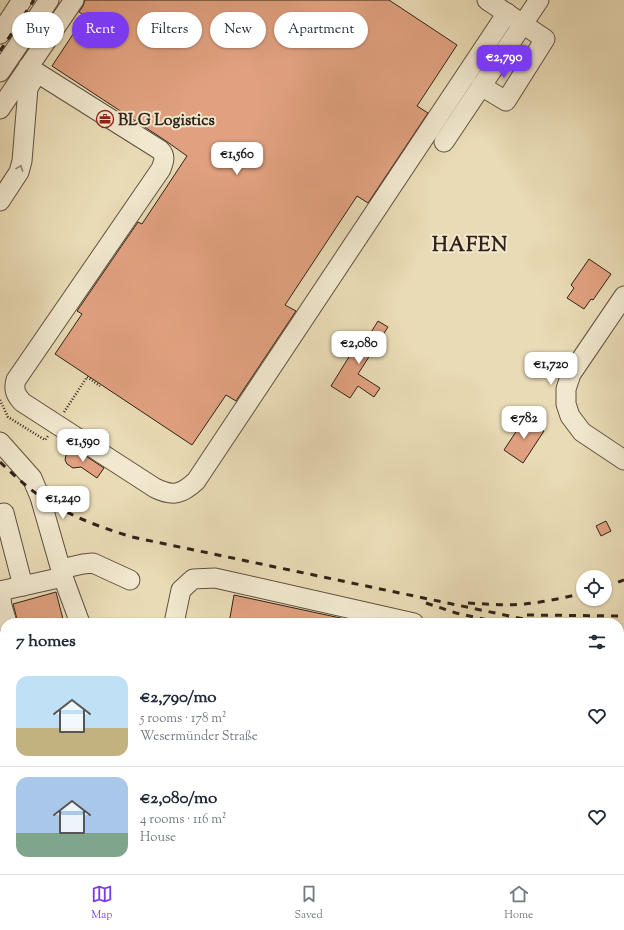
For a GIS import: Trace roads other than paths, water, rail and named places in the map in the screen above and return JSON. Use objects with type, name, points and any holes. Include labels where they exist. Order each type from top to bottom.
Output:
[{"type":"street","points":[[0,34],[22,0]]},
{"type":"street","points":[[0,72],[49,0]]},
{"type":"street","points":[[0,109],[32,70],[74,0]]},
{"type":"street","points":[[481,86],[506,101],[545,38],[487,0]]},
{"type":"street","points":[[444,142],[522,24],[534,1]]},
{"type":"street","points":[[32,70],[160,150],[163,154],[164,163],[16,380],[14,391],[22,402],[155,488],[164,493],[173,494],[189,487],[196,481],[506,13]]},
{"type":"street","points":[[0,201],[19,172],[22,161],[28,88],[32,70]]},
{"type":"street","points":[[624,296],[571,374],[566,390],[566,404],[570,416],[582,432],[624,460]]},
{"type":"street","points":[[0,442],[25,470],[35,484],[62,573],[78,618]]},
{"type":"street","points":[[4,514],[23,586]]},
{"type":"street","points":[[6,618],[0,591],[23,586],[62,573],[83,564],[93,563],[130,580]]},
{"type":"street","points":[[175,618],[181,590],[193,579],[215,578],[392,618]]},
{"type":"railway","points":[[0,51],[34,0]]},
{"type":"railway","points":[[0,462],[19,480],[51,503],[96,525],[132,537],[519,618]]},
{"type":"railway","points":[[612,584],[624,580]]},
{"type":"railway","points":[[468,603],[504,605],[525,604],[554,600],[576,595]]},
{"type":"railway","points":[[426,603],[456,613],[478,618]]},
{"type":"railway","points":[[527,615],[623,616]]},
{"type":"place","name":"BLG Logistics","points":[[105,119]]},
{"type":"district","name":"HAFEN","points":[[470,244]]}]
